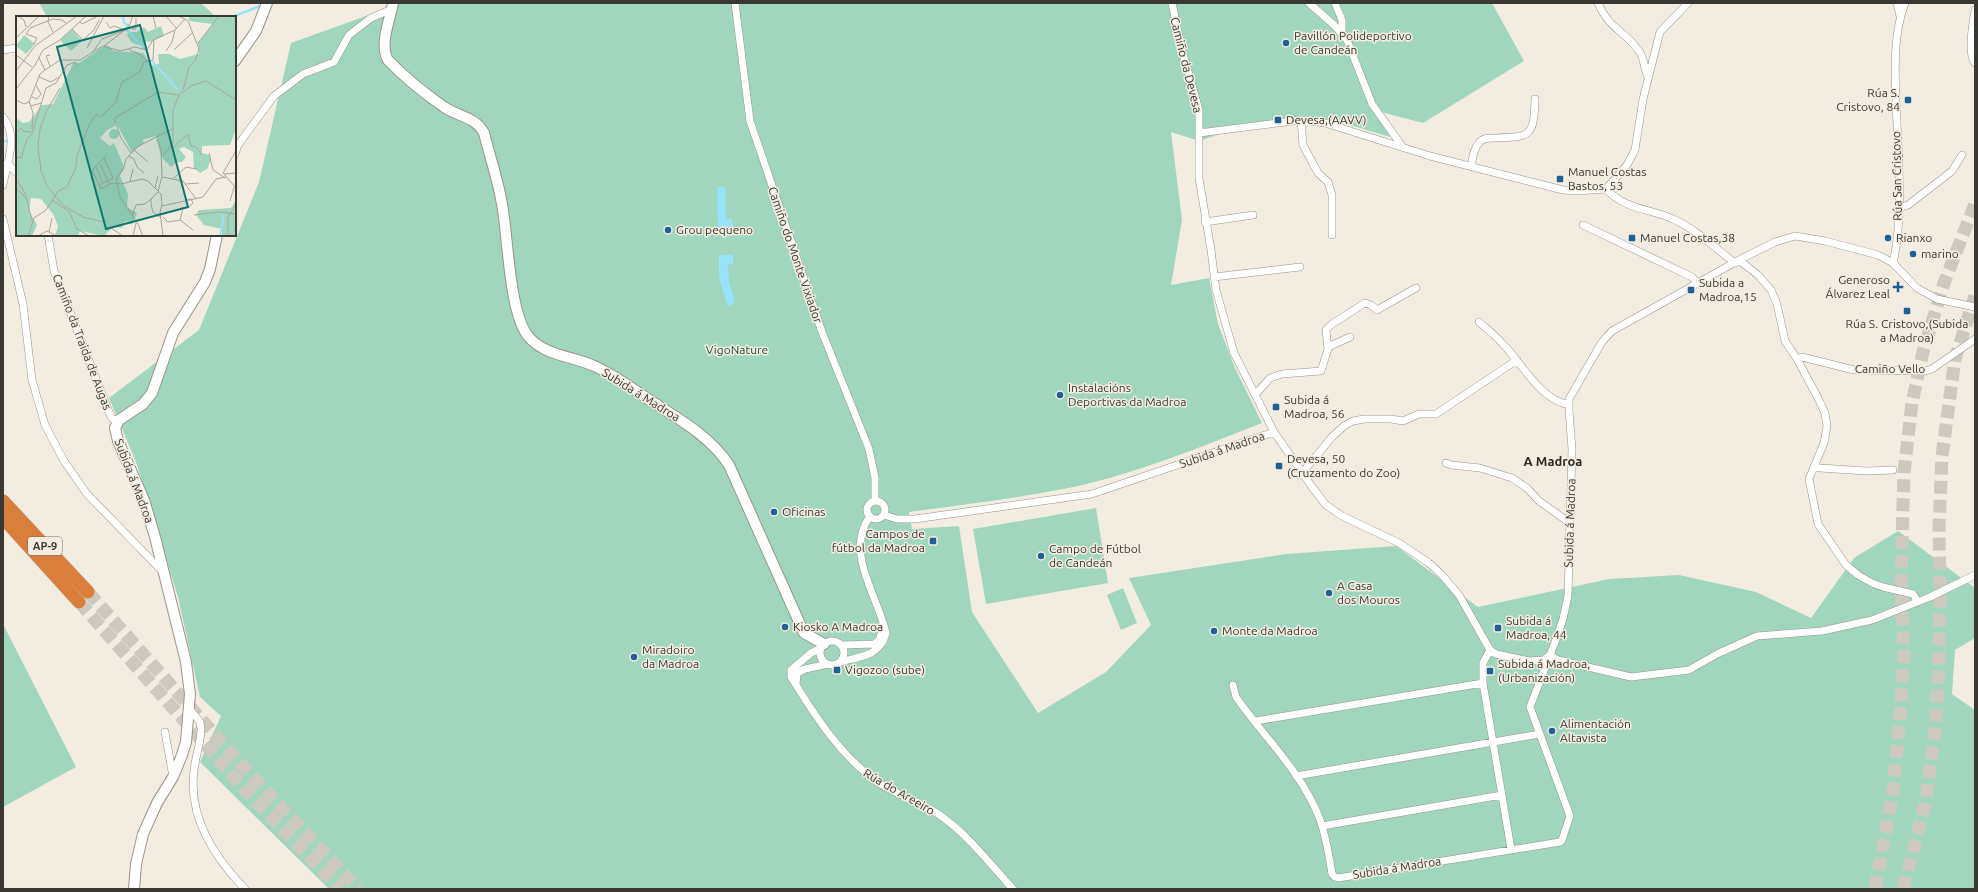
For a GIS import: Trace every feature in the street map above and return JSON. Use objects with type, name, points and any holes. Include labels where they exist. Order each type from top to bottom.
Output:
[{"type":"highway","name":"AP-9","points":[[3,501],[88,592]]},
{"type":"highway","name":"AP-9","points":[[3,518],[79,602]]},
{"type":"street","points":[[236,60],[256,31],[267,3]]},
{"type":"street","name":"Camiño do Monte Vixiador","points":[[735,3],[750,121],[822,332],[869,448],[875,478],[876,501]]},
{"type":"street","name":"Camiño da Devesa","points":[[1172,3],[1181,47],[1199,110],[1200,133],[1198,178],[1216,290],[1234,353],[1274,432]]},
{"type":"street","points":[[1310,3],[1342,34],[1351,50],[1372,104],[1402,146]]},
{"type":"street","points":[[1335,3],[1342,20],[1342,34]]},
{"type":"street","points":[[1598,3],[1604,16],[1616,30],[1629,39],[1640,52],[1648,77]]},
{"type":"street","points":[[1200,133],[1301,120],[1325,123],[1430,156],[1563,190],[1577,191],[1606,189],[1628,165],[1633,155],[1648,77],[1660,32],[1688,3]]},
{"type":"street","name":"Rúa San Cristovo","points":[[1897,3],[1900,16]]},
{"type":"street","name":"Rúa San Cristovo","points":[[1893,263],[1898,208],[1895,81],[1900,16],[1905,3]]},
{"type":"street","name":"Subida á Madroa","points":[[236,151],[238,145],[274,96],[303,74],[334,62],[349,35],[370,18],[393,6]]},
{"type":"street","name":"Subida á Madroa","points":[[393,6],[384,46],[384,54],[388,60],[418,89],[446,109],[480,124],[484,133],[502,203],[508,256],[518,314],[528,336],[542,349],[593,365],[612,375],[695,430],[719,449],[729,465],[804,633],[822,646]]},
{"type":"street","points":[[1975,10],[1970,51],[1971,59],[1975,63]]},
{"type":"street","points":[[3,50],[16,48]]},
{"type":"street","points":[[1471,166],[1475,149],[1480,141],[1486,138],[1520,137],[1527,135],[1531,131],[1535,119],[1535,99]]},
{"type":"street","points":[[3,116],[12,132],[5,163],[3,185]]},
{"type":"street","points":[[1301,120],[1303,145],[1318,173],[1328,182],[1332,195],[1332,234]]},
{"type":"street","points":[[1898,208],[1908,205],[1952,171],[1962,155]]},
{"type":"street","points":[[5,163],[16,172]]},
{"type":"street","points":[[1606,189],[1615,199],[1623,203],[1664,215],[1686,226],[1758,275],[1771,290],[1777,304],[1785,341],[1797,359],[1825,413],[1827,426],[1824,443],[1809,479],[1818,524],[1846,565],[1872,583],[1913,594],[1917,601]]},
{"type":"street","points":[[1205,222],[1253,215]]},
{"type":"street","points":[[3,219],[23,304],[32,380],[45,425],[64,462],[87,494],[162,571]]},
{"type":"street","points":[[1583,225],[1692,277],[1699,284]]},
{"type":"street","name":"Camiño da Traida de Augas","points":[[48,236],[54,271],[111,417],[117,423]]},
{"type":"street","name":"Subida á Madroa","points":[[134,889],[136,864],[143,834],[157,803],[173,777],[186,742],[189,708],[186,662],[146,506],[118,441],[116,434],[117,423],[123,416],[148,400],[152,393],[173,333],[205,282],[210,269],[217,236]]},
{"type":"street","name":"Subida á Madroa","points":[[1234,685],[1236,696],[1296,776],[1310,798],[1322,826],[1332,874],[1335,878],[1560,842],[1570,819],[1530,707],[1564,619],[1568,596],[1572,449],[1569,405],[1570,399],[1602,342],[1612,331],[1737,262],[1775,242],[1795,236],[1852,247],[1878,255],[1893,263]]},
{"type":"street","points":[[1893,263],[1917,288],[1930,296],[1944,302],[1975,307]]},
{"type":"street","points":[[1214,277],[1300,268]]},
{"type":"street","points":[[1255,395],[1270,378],[1282,374],[1321,371],[1328,347],[1326,330],[1332,324],[1365,303],[1371,305],[1377,310],[1416,288]]},
{"type":"street","points":[[1479,322],[1502,343],[1545,393],[1562,404],[1569,405]]},
{"type":"street","points":[[1328,347],[1350,337]]},
{"type":"street","name":"Camiño Vello","points":[[1797,359],[1802,357],[1854,370],[1925,371],[1932,369],[1975,339]]},
{"type":"street","points":[[1302,473],[1332,437],[1344,426],[1353,421],[1391,419],[1403,421],[1419,414],[1436,414],[1517,360]]},
{"type":"street","name":"Subida á Madroa","points":[[870,516],[876,519],[884,515],[897,519],[914,519],[1092,494],[1274,432],[1326,505],[1342,516],[1399,543],[1429,563],[1442,575],[1459,594],[1490,650]]},
{"type":"street","points":[[1446,463],[1451,465],[1480,468],[1512,478],[1527,488],[1539,501],[1570,523]]},
{"type":"street","points":[[1814,466],[1820,468],[1866,471],[1893,470]]},
{"type":"street","points":[[796,685],[797,674],[805,669],[828,664],[832,665],[870,654],[878,649],[884,640],[886,633],[884,625],[863,567],[860,551],[861,536],[864,525],[870,516],[868,507],[876,501],[884,505],[884,515]]},
{"type":"street","points":[[1511,849],[1483,683],[1483,663],[1490,650],[1508,657],[1537,662],[1544,660],[1550,655],[1558,660],[1632,677],[1689,670],[1717,654],[1757,636],[1822,631],[1872,620],[1975,575]]},
{"type":"street","points":[[796,685],[791,677],[792,670],[811,653],[831,640],[842,645],[874,644],[879,640],[884,625]]},
{"type":"street","points":[[840,662],[844,654],[842,645]]},
{"type":"street","points":[[822,646],[820,656],[828,664]]},
{"type":"street","points":[[1256,721],[1483,683]]},
{"type":"street","name":"Rúa do Areeiro","points":[[796,685],[843,753],[858,768],[881,784],[938,814],[975,845],[1013,889]]},
{"type":"street","points":[[189,708],[200,722],[201,729],[194,771],[197,811],[203,828],[218,858],[245,889]]},
{"type":"street","points":[[165,732],[173,777]]},
{"type":"street","points":[[1296,776],[1540,734]]},
{"type":"street","points":[[1322,826],[1502,795]]},
{"type":"green space","points":[[39,3],[201,3],[215,16],[46,16]]},
{"type":"green space","name":"VigoNature","points":[[402,3],[1492,3],[1524,61],[1423,123],[1377,111],[1390,137],[1340,122],[1278,120],[1241,127],[1199,141],[1171,132],[1182,220],[1171,285],[1209,278],[1218,324],[1235,368],[1262,423],[1114,477],[1025,496],[909,512],[912,529],[959,526],[972,612],[1038,713],[1106,672],[1151,625],[1129,578],[1286,554],[1396,546],[1478,607],[1609,579],[1679,575],[1756,592],[1811,618],[1854,558],[1898,531],[1975,588],[1975,638],[1955,650],[1952,694],[1975,710],[1975,889],[329,889],[200,762],[221,716],[200,697],[178,597],[136,462],[109,398],[199,330],[259,182],[291,43]]},
{"type":"green space","name":"Campo de Fútbol de Candeán","points":[[1096,508],[1108,583],[986,604],[973,529]]},
{"type":"green space","points":[[1123,588],[1137,623],[1121,630],[1107,595]]},
{"type":"green space","points":[[3,624],[76,767],[3,807]]},
{"type":"water","points":[[717,187],[725,187],[726,219],[732,219],[733,227],[718,227]]},
{"type":"water","points":[[719,255],[733,255],[733,264],[728,264],[729,281],[735,302],[728,307],[719,278]]},
{"type":"waterway","points":[[235,16],[260,6]]},
{"type":"tunnel","points":[[1875,889],[1893,792],[1899,728],[1904,657],[1901,581],[1904,472],[1912,403],[1923,352],[1944,283],[1975,204]]},
{"type":"tunnel","points":[[1903,889],[1925,805],[1935,729],[1939,664],[1939,528],[1942,456],[1955,359],[1975,296]]},
{"type":"tunnel","points":[[88,592],[247,771],[358,889]]},
{"type":"tunnel","points":[[79,602],[242,786],[340,889]]},
{"type":"place","name":"Pavillón Polideportivo de Candeán","points":[[1286,43]]},
{"type":"place","name":"Rúa S. Cristovo, 84","points":[[1908,100]]},
{"type":"place","name":"Devesa,(AAVV)","points":[[1278,120]]},
{"type":"place","name":"Manuel Costas Bastos, 53","points":[[1560,179]]},
{"type":"place","name":"Grou pequeno","points":[[668,230]]},
{"type":"place","name":"Manuel Costas,38","points":[[1632,238]]},
{"type":"place","name":"Rianxo","points":[[1888,238]]},
{"type":"place","name":"marino","points":[[1913,254]]},
{"type":"place","name":"Generoso Álvarez Leal","points":[[1898,287]]},
{"type":"place","name":"Subida a Madroa,15","points":[[1691,290]]},
{"type":"place","name":"Rúa S. Cristovo,(Subida a Madroa)","points":[[1907,311]]},
{"type":"place","name":"Instalacións Deportivas da Madroa","points":[[1060,395]]},
{"type":"place","name":"Subida á Madroa, 56","points":[[1276,407]]},
{"type":"place","name":"Devesa, 50 (Cruzamento do Zoo)","points":[[1279,466]]},
{"type":"place","name":"Oficinas","points":[[774,512]]},
{"type":"place","name":"Campos de fútbol da Madroa","points":[[933,541]]},
{"type":"place","name":"Campo de Fútbol de Candeán","points":[[1041,556]]},
{"type":"place","name":"A Casa dos Mouros","points":[[1329,593]]},
{"type":"place","name":"Kiosko A Madroa","points":[[785,627]]},
{"type":"place","name":"Subida á Madroa, 44","points":[[1498,628]]},
{"type":"place","name":"Monte da Madroa","points":[[1214,631]]},
{"type":"place","name":"Miradoiro da Madroa","points":[[634,657]]},
{"type":"place","name":"Vigozoo (sube)","points":[[837,670]]},
{"type":"place","name":"Subida á Madroa, (Urbanización)","points":[[1490,671]]},
{"type":"place","name":"Alimentación Altavista","points":[[1552,731]]},
{"type":"district","name":"A Madroa","points":[[1553,461]]}]
